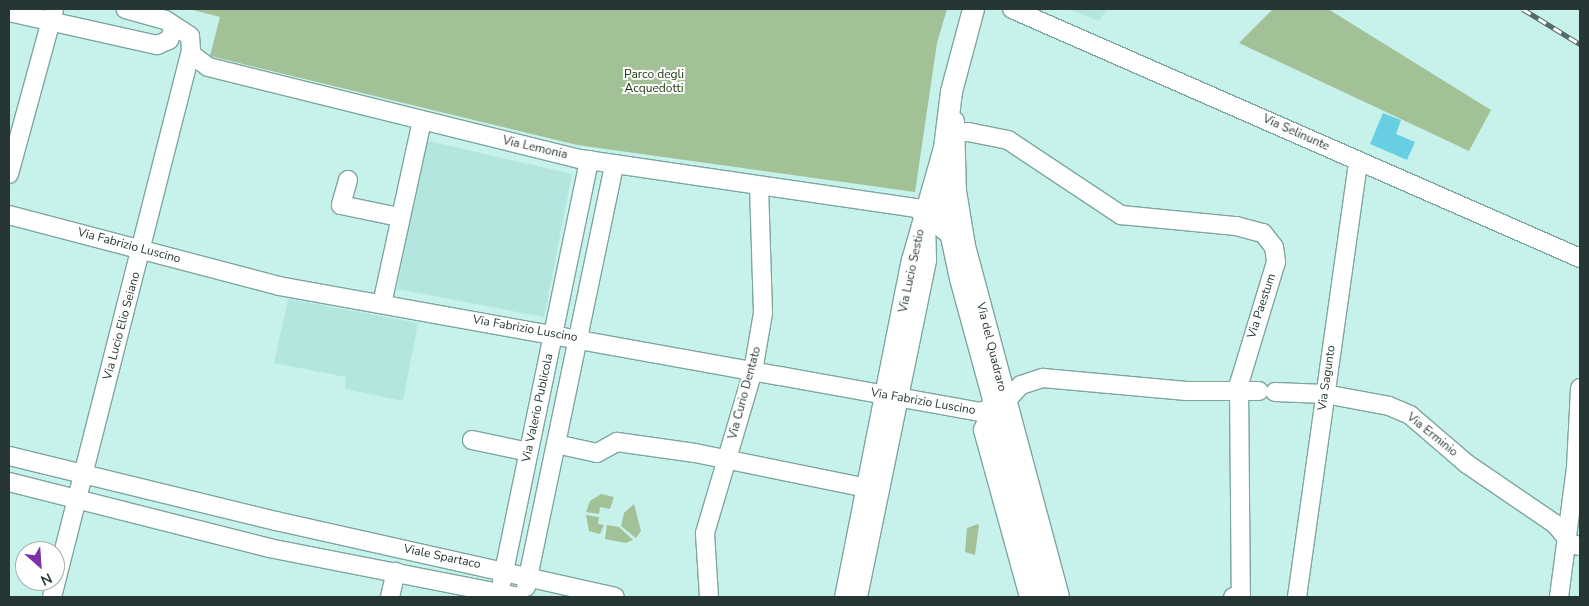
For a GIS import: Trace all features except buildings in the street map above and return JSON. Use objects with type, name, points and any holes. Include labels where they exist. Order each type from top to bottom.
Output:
[{"type":"main road","name":"Via del Quadraro","points":[[973,9],[951,91],[949,138],[957,235],[999,404],[1041,552],[1047,597]]},
{"type":"main road","name":"Via del Quadraro","points":[[925,212],[949,138]]},
{"type":"main road","name":"Via Lucio Sestio","points":[[846,597],[867,488],[896,385],[925,212]]},
{"type":"street","points":[[125,9],[163,19],[174,28],[190,36],[191,54]]},
{"type":"street","name":"Via Selinunte","points":[[1012,9],[1580,258]]},
{"type":"street","points":[[10,14],[52,15],[90,28],[157,45],[169,40],[174,28]]},
{"type":"street","points":[[9,174],[52,15]]},
{"type":"street","name":"Via Lemonia","points":[[191,54],[208,68],[589,160],[925,212]]},
{"type":"street","name":"Via Lucio Elio Seiano","points":[[52,597],[191,54]]},
{"type":"street","points":[[382,304],[399,217],[422,121]]},
{"type":"street","name":"Via Paestum","points":[[949,138],[1011,142],[1121,215],[1236,226],[1263,232],[1274,247],[1276,262],[1243,365],[1238,394],[1241,595],[1233,597]]},
{"type":"street","name":"Via Valerio Publicola","points":[[500,595],[589,160]]},
{"type":"street","name":"Via Sagunto","points":[[1297,597],[1358,161]]},
{"type":"street","name":"Via Valerio Publicola","points":[[524,597],[614,164]]},
{"type":"street","points":[[348,180],[341,205],[399,217]]},
{"type":"street","name":"Via Curio Dentato","points":[[709,597],[705,532],[753,372],[764,306],[759,186]]},
{"type":"street","points":[[925,212],[957,235]]},
{"type":"street","name":"Via Fabrizio Luscino","points":[[9,215],[280,286],[579,338],[753,372],[896,385],[980,412],[999,404]]},
{"type":"street","name":"Via Erminio","points":[[999,404],[1021,385],[1043,378],[1238,394],[1267,392],[1325,394],[1389,406],[1410,415],[1467,464],[1573,529],[1572,544],[1580,546]]},
{"type":"street","name":"Via Lucio Sestio","points":[[858,597],[896,385]]},
{"type":"street","points":[[1558,597],[1573,529],[1580,388]]},
{"type":"street","name":"Via del Quadraro","points":[[999,404],[983,430],[1029,597]]},
{"type":"street","points":[[472,440],[529,452]]},
{"type":"street","points":[[556,444],[597,453],[617,442],[727,458],[867,488]]},
{"type":"street","name":"Viale Spartaco","points":[[9,456],[263,518],[615,597]]},
{"type":"street","name":"Viale Spartaco","points":[[9,482],[257,543],[500,595],[518,597]]},
{"type":"street","points":[[257,543],[263,518]]},
{"type":"street","name":"Via del Quadraro","points":[[1041,552],[1060,597]]},
{"type":"street","points":[[390,597],[396,572]]},
{"type":"shaded area","points":[[1068,9],[1107,9],[1099,21]]},
{"type":"shaded area","points":[[424,140],[572,174],[544,317],[397,289]]},
{"type":"shaded area","points":[[288,299],[418,323],[403,401],[345,389],[346,377],[274,363]]},
{"type":"green space","name":"Parco degli Acquedotti","points":[[189,9],[947,9],[937,43],[915,192],[577,145],[210,56],[220,17]]},
{"type":"green space","points":[[1273,9],[1328,9],[1491,110],[1469,151],[1239,43]]},
{"type":"green space","points":[[601,494],[614,497],[610,509],[600,507],[599,514],[586,512],[590,501]]},
{"type":"green space","points":[[634,504],[641,531],[636,538],[621,526],[624,513]]},
{"type":"green space","points":[[586,515],[599,517],[598,524],[604,525],[600,534],[589,531]]},
{"type":"green space","points":[[978,524],[975,555],[965,552],[967,528]]},
{"type":"green space","points":[[607,525],[619,527],[633,540],[626,543],[605,539]]},
{"type":"railway","points":[[1523,9],[1580,44]]}]
